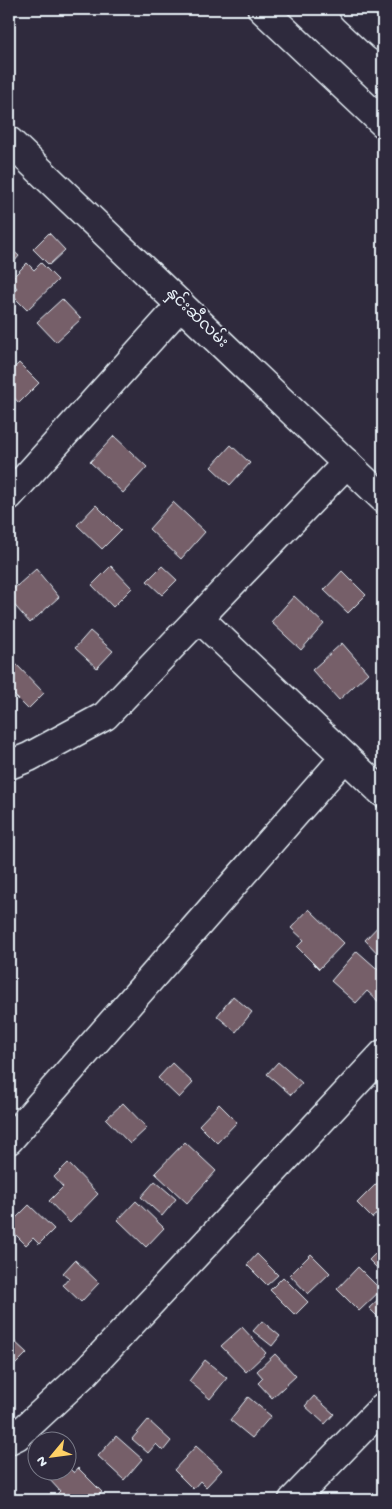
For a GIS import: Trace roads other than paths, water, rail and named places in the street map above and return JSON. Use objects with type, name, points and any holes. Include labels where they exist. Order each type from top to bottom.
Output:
[{"type":"street","points":[[262,9],[383,123]]},
{"type":"street","points":[[353,9],[383,37]]},
{"type":"street","name":"နှင်းဆီလမ်း","points":[[13,155],[181,305],[383,498]]},
{"type":"street","points":[[9,496],[181,305]]},
{"type":"street","points":[[9,765],[29,757],[105,716],[347,463]]},
{"type":"street","points":[[199,618],[383,793]]},
{"type":"street","points":[[9,1140],[345,757]]},
{"type":"street","points":[[9,1440],[17,1436],[85,1373],[383,1054]]},
{"type":"street","points":[[293,1500],[383,1407]]}]
